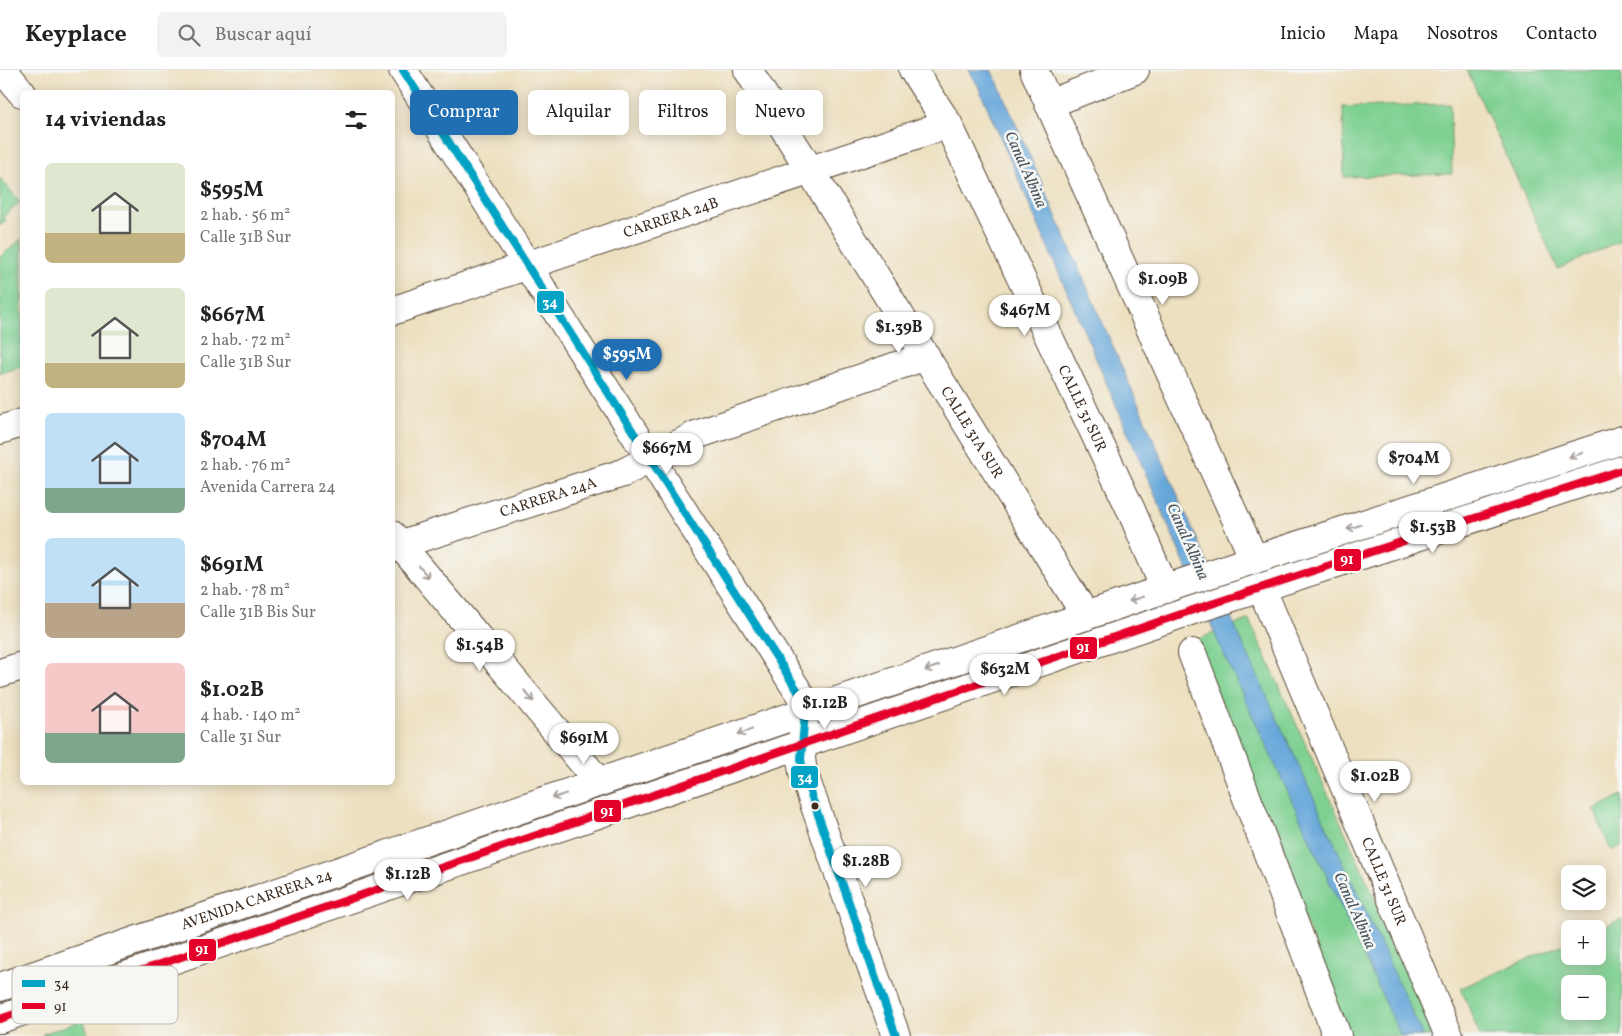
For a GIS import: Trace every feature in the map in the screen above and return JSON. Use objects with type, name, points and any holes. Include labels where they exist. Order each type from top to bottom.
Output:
[{"type":"street","points":[[3,70],[20,91]]},
{"type":"street","points":[[403,70],[795,684],[801,696],[805,712],[801,758],[803,772],[896,1036]]},
{"type":"street","name":"CALLE 31A SUR","points":[[748,70],[1086,616]]},
{"type":"street","name":"CALLE 31 SUR","points":[[912,70],[948,124],[1131,510],[1174,586]]},
{"type":"street","points":[[1034,70],[1254,559]]},
{"type":"street","points":[[1049,104],[1136,70]]},
{"type":"street","name":"CARRERA 24B","points":[[395,310],[948,124]]},
{"type":"street","name":"CARRERA 24A","points":[[395,542],[624,473],[696,435],[926,356]]},
{"type":"street","points":[[0,430],[20,424]]},
{"type":"street","name":"AVENIDA CARRERA 24","points":[[61,966],[1220,570],[1622,440]]},
{"type":"street","name":"AVENIDA CARRERA 24","points":[[155,966],[1231,597],[1622,470]]},
{"type":"street","points":[[395,542],[600,782]]},
{"type":"street","name":"CALLE 31 SUR","points":[[1261,587],[1449,1036]]},
{"type":"street","points":[[1192,652],[1337,1036]]},
{"type":"street","points":[[0,673],[20,667]]},
{"type":"street","name":"AVENIDA CARRERA 24","points":[[0,987],[12,983]]},
{"type":"street","name":"AVENIDA CARRERA 24","points":[[0,1019],[12,1015]]},
{"type":"green space","points":[[1467,70],[1619,70],[1622,77],[1622,240],[1558,269]]},
{"type":"green space","points":[[1450,104],[1452,174],[1344,177],[1343,107]]},
{"type":"green space","points":[[0,178],[20,202],[3,217],[6,221],[0,226]]},
{"type":"green space","points":[[20,241],[20,368],[0,373],[0,257]]},
{"type":"green space","points":[[1249,619],[1437,1036],[1350,1036],[1196,640]]},
{"type":"green space","points":[[1622,795],[1622,846],[1611,850],[1594,810]]},
{"type":"green space","points":[[1622,919],[1622,1036],[1480,1036],[1461,988],[1561,945],[1561,965],[1606,965],[1606,926]]},
{"type":"green space","points":[[72,1024],[84,1024],[89,1036],[43,1036],[43,1034]]},
{"type":"water","name":"Canal Albina","points":[[969,70],[991,70],[998,83],[1242,642],[1423,1036],[1401,1036],[1221,648],[978,86]]},
{"type":"transit line","name":"34","points":[[403,70],[801,696],[805,712],[801,759],[803,772],[896,1036]]},
{"type":"transit line","name":"91","points":[[155,966],[1193,610],[1622,470]]},
{"type":"transit line","name":"91","points":[[0,1019],[12,1015]]}]
